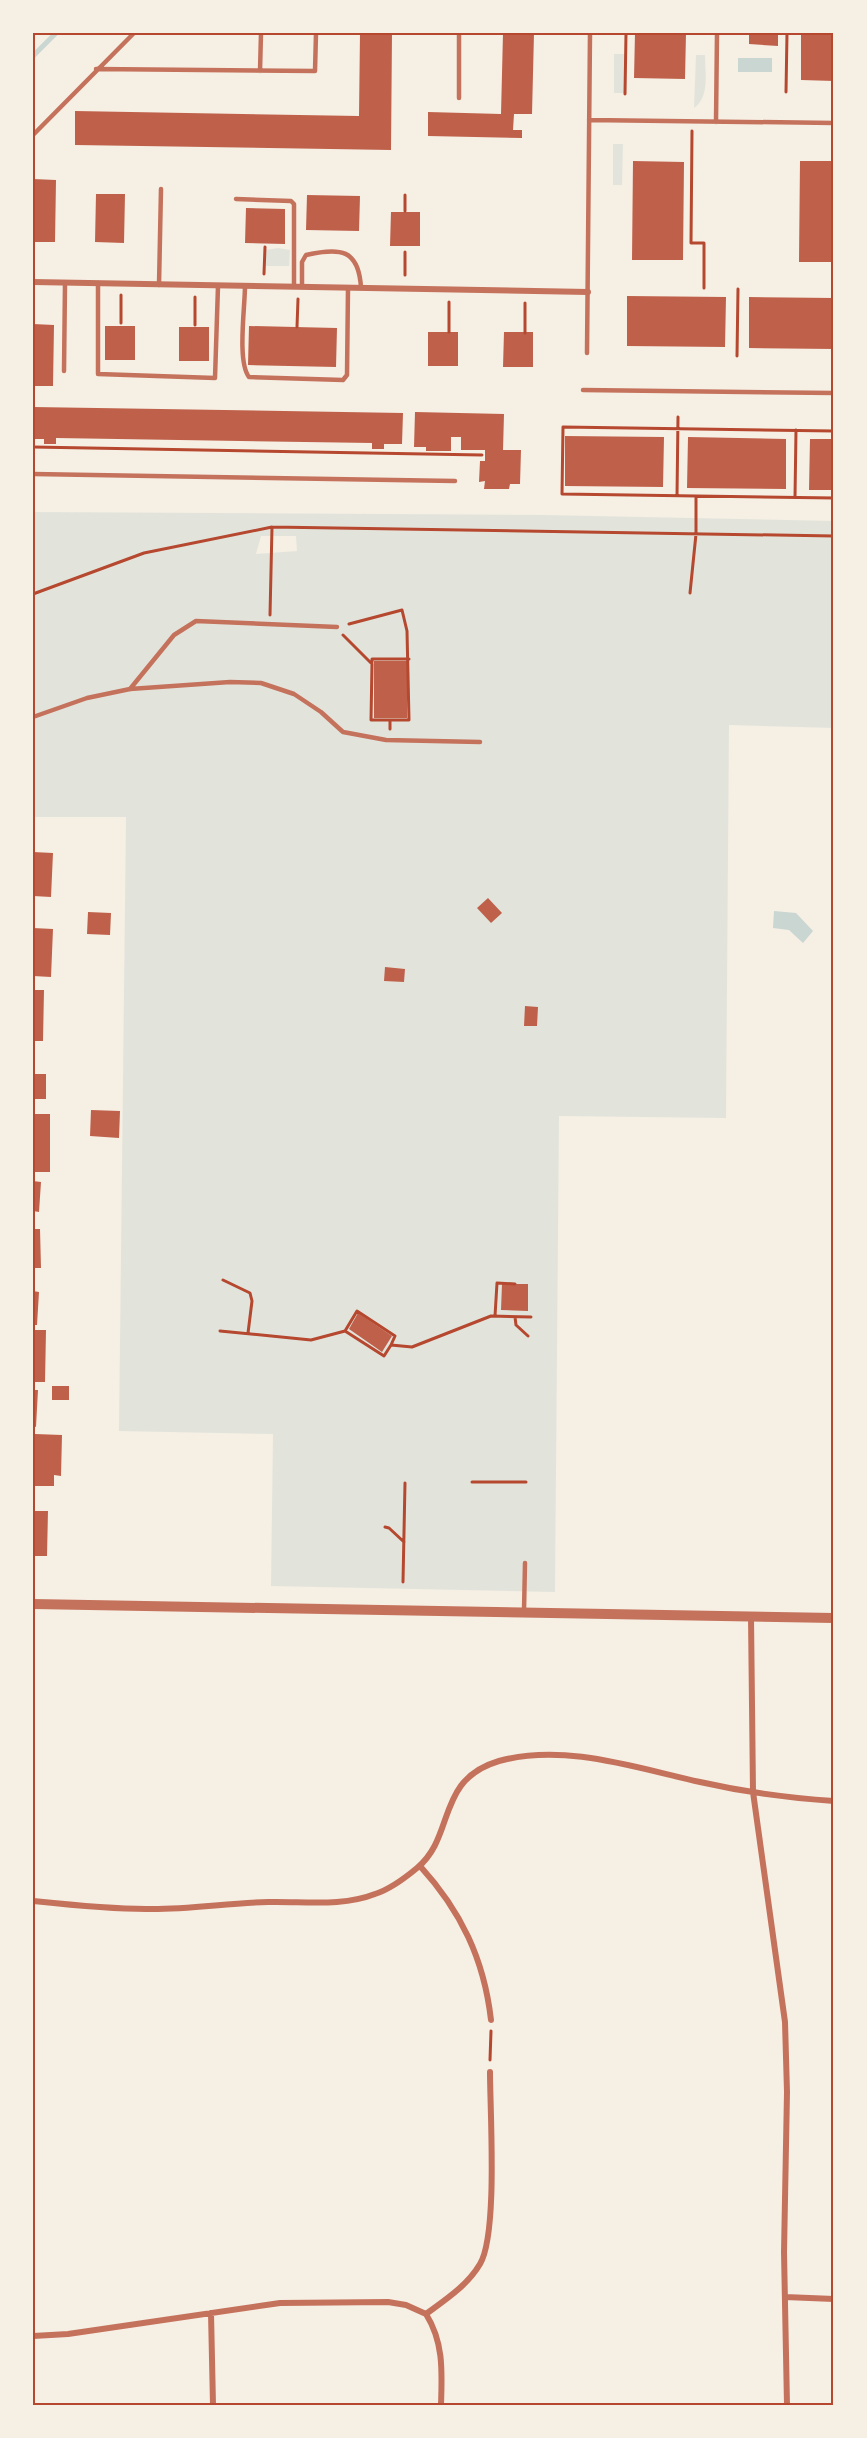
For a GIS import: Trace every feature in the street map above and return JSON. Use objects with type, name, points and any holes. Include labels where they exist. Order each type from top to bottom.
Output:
[{"type":"street","points":[[33,282],[588,292]]},
{"type":"street","points":[[33,1604],[834,1618]]},
{"type":"street","points":[[751,1617],[753,1792],[785,2022],[787,2405]]},
{"type":"street","points":[[33,1901],[146,1910],[232,1903],[352,1900],[386,1889],[420,1866],[437,1837],[452,1800],[467,1778],[480,1768],[514,1758],[572,1757],[604,1760],[753,1792],[834,1801]]},
{"type":"street","points":[[420,1866],[453,1905],[474,1946],[483,1970],[491,2020]]},
{"type":"street","points":[[426,2314],[468,2280],[481,2263],[489,2234],[489,2072]]},
{"type":"street","points":[[785,2297],[834,2299]]},
{"type":"street","points":[[33,2336],[68,2334],[280,2303],[355,2302],[406,2305],[426,2314],[435,2329],[440,2345],[441,2405]]},
{"type":"street","points":[[211,2313],[213,2405]]},
{"type":"lane","points":[[33,135],[134,33]]},
{"type":"lane","points":[[260,71],[261,33]]},
{"type":"lane","points":[[96,69],[315,71],[316,33]]},
{"type":"lane","points":[[459,33],[459,98]]},
{"type":"lane","points":[[587,353],[590,33]]},
{"type":"lane","points":[[716,122],[717,33]]},
{"type":"lane","points":[[589,120],[834,123]]},
{"type":"lane","points":[[159,285],[161,189]]},
{"type":"lane","points":[[236,199],[291,201],[294,204],[294,286]]},
{"type":"lane","points":[[302,287],[302,262],[306,255],[339,251],[352,257],[359,266],[361,288]]},
{"type":"lane","points":[[64,371],[65,283]]},
{"type":"lane","points":[[98,284],[98,375],[215,378],[218,286]]},
{"type":"lane","points":[[245,286],[243,354],[245,372],[249,377],[335,380],[343,380],[347,375],[348,288]]},
{"type":"lane","points":[[583,390],[834,393]]},
{"type":"lane","points":[[33,474],[455,481]]},
{"type":"lane","points":[[130,689],[174,634],[196,621],[337,627]]},
{"type":"lane","points":[[33,717],[87,698],[130,689],[200,683],[261,683],[294,694],[321,712],[343,732],[390,740],[480,742]]},
{"type":"lane","points":[[524,1611],[525,1563]]},
{"type":"path","points":[[626,33],[626,94]]},
{"type":"path","points":[[786,92],[787,33]]},
{"type":"path","points":[[693,122],[691,243],[704,243],[704,288]]},
{"type":"path","points":[[405,195],[405,211]]},
{"type":"path","points":[[264,274],[265,247]]},
{"type":"path","points":[[405,252],[405,275]]},
{"type":"path","points":[[737,356],[738,289]]},
{"type":"path","points":[[120,323],[121,295]]},
{"type":"path","points":[[195,297],[195,325]]},
{"type":"path","points":[[297,327],[298,299]]},
{"type":"path","points":[[449,302],[449,332]]},
{"type":"path","points":[[525,303],[525,333]]},
{"type":"path","points":[[677,496],[678,417]]},
{"type":"path","points":[[834,431],[563,427],[562,494],[834,498]]},
{"type":"path","points":[[795,498],[796,430]]},
{"type":"path","points":[[33,447],[482,455]]},
{"type":"path","points":[[690,593],[696,534],[696,496]]},
{"type":"path","points":[[270,624],[272,527]]},
{"type":"path","points":[[33,594],[144,553],[272,527],[834,536]]},
{"type":"path","points":[[372,664],[337,627],[402,610],[407,631],[409,659],[410,720],[371,720],[372,664],[372,659],[409,659]]},
{"type":"path","points":[[390,720],[390,740]]},
{"type":"path","points":[[223,1280],[250,1293],[252,1301],[248,1333]]},
{"type":"path","points":[[495,1316],[497,1283],[515,1284]]},
{"type":"path","points":[[220,1330],[311,1340],[345,1331],[357,1311],[394,1336],[384,1356],[345,1331]]},
{"type":"path","points":[[391,1346],[412,1347],[495,1316],[531,1317]]},
{"type":"path","points":[[515,1317],[516,1324],[528,1336]]},
{"type":"path","points":[[472,1482],[526,1482]]},
{"type":"path","points":[[403,1582],[405,1483]]},
{"type":"path","points":[[385,1527],[390,1528],[404,1542]]},
{"type":"path","points":[[489,2072],[491,2020]]},
{"type":"shaded area","points":[[614,54],[625,54],[624,93],[614,93]]},
{"type":"shaded area","points":[[696,55],[705,55],[706,84],[699,103],[694,108]]},
{"type":"shaded area","points":[[738,58],[772,58],[772,72],[738,72]]},
{"type":"shaded area","points":[[613,144],[623,144],[622,185],[613,185]]},
{"type":"shaded area","points":[[278,248],[290,250],[289,266],[266,266],[266,250]]},
{"type":"shaded area","points":[[33,512],[544,515],[834,521],[834,728],[729,725],[726,1118],[559,1116],[555,1592],[271,1586],[273,1434],[119,1431],[126,817],[33,817]],"holes":[[[261,536],[296,536],[297,551],[256,554]]]},
{"type":"shaded area","points":[[774,911],[796,913],[813,931],[803,943],[789,930],[773,928]]},
{"type":"building","points":[[360,33],[392,33],[391,150],[75,145],[75,111],[359,116]]},
{"type":"building","points":[[503,33],[534,33],[532,114],[514,114],[513,130],[522,130],[522,138],[428,136],[428,112],[501,114]]},
{"type":"building","points":[[635,33],[686,33],[685,79],[634,78]]},
{"type":"building","points":[[749,33],[778,33],[778,46],[749,44]]},
{"type":"building","points":[[801,33],[834,33],[834,81],[801,80]]},
{"type":"building","points":[[633,161],[684,162],[683,260],[632,260]]},
{"type":"building","points":[[800,161],[834,161],[834,262],[799,262]]},
{"type":"building","points":[[33,179],[56,180],[55,242],[33,242]]},
{"type":"building","points":[[96,194],[125,194],[124,243],[95,242]]},
{"type":"building","points":[[307,195],[360,196],[359,231],[306,230]]},
{"type":"building","points":[[246,208],[285,209],[285,244],[245,243]]},
{"type":"building","points":[[391,212],[420,212],[420,246],[390,246]]},
{"type":"building","points":[[627,296],[726,297],[725,347],[627,346]]},
{"type":"building","points":[[749,297],[834,298],[834,349],[749,348]]},
{"type":"building","points":[[33,324],[54,325],[53,386],[33,386]]},
{"type":"building","points":[[105,326],[135,326],[135,360],[105,360]]},
{"type":"building","points":[[249,326],[337,328],[336,367],[248,365]]},
{"type":"building","points":[[179,327],[209,327],[209,361],[179,361]]},
{"type":"building","points":[[428,332],[458,332],[458,366],[428,366]]},
{"type":"building","points":[[504,332],[533,332],[533,367],[503,367]]},
{"type":"building","points":[[33,407],[403,413],[402,444],[384,444],[384,449],[372,449],[372,443],[56,438],[56,444],[44,444],[44,439],[33,439]]},
{"type":"building","points":[[415,412],[504,414],[503,450],[521,450],[520,484],[510,484],[509,489],[484,489],[485,481],[479,482],[480,461],[485,461],[485,450],[461,450],[461,437],[451,437],[451,451],[426,451],[426,447],[414,447]]},
{"type":"building","points":[[565,436],[664,437],[663,487],[565,486]]},
{"type":"building","points":[[688,437],[786,439],[786,489],[687,488]]},
{"type":"building","points":[[810,439],[834,439],[834,490],[809,490]]},
{"type":"building","points":[[374,661],[407,661],[407,718],[374,718]]},
{"type":"building","points":[[33,852],[53,853],[51,897],[33,896]]},
{"type":"building","points":[[488,898],[502,913],[491,923],[477,908]]},
{"type":"building","points":[[88,912],[111,913],[110,935],[87,934]]},
{"type":"building","points":[[33,928],[53,929],[51,977],[33,976]]},
{"type":"building","points":[[385,967],[405,969],[404,982],[384,981]]},
{"type":"building","points":[[33,990],[44,990],[43,1041],[33,1041]]},
{"type":"building","points":[[525,1006],[538,1007],[537,1026],[524,1026]]},
{"type":"building","points":[[33,1074],[46,1074],[46,1099],[33,1099]]},
{"type":"building","points":[[91,1110],[120,1111],[119,1138],[90,1136]]},
{"type":"building","points":[[33,1114],[50,1114],[50,1172],[33,1172]]},
{"type":"building","points":[[33,1181],[41,1182],[39,1212],[33,1211]]},
{"type":"building","points":[[33,1229],[40,1229],[41,1268],[33,1268]]},
{"type":"building","points":[[502,1284],[528,1284],[528,1311],[501,1310]]},
{"type":"building","points":[[33,1291],[39,1292],[37,1325],[33,1325]]},
{"type":"building","points":[[358,1313],[392,1336],[382,1352],[349,1329]]},
{"type":"building","points":[[33,1330],[46,1330],[45,1382],[33,1382]]},
{"type":"building","points":[[52,1386],[69,1386],[69,1400],[52,1400]]},
{"type":"building","points":[[33,1390],[38,1390],[36,1427],[33,1426]]},
{"type":"building","points":[[35,1434],[62,1435],[61,1476],[54,1475],[54,1486],[33,1486]]},
{"type":"building","points":[[33,1511],[48,1511],[47,1556],[33,1556]]},
{"type":"waterway","points":[[33,56],[56,33]]}]
